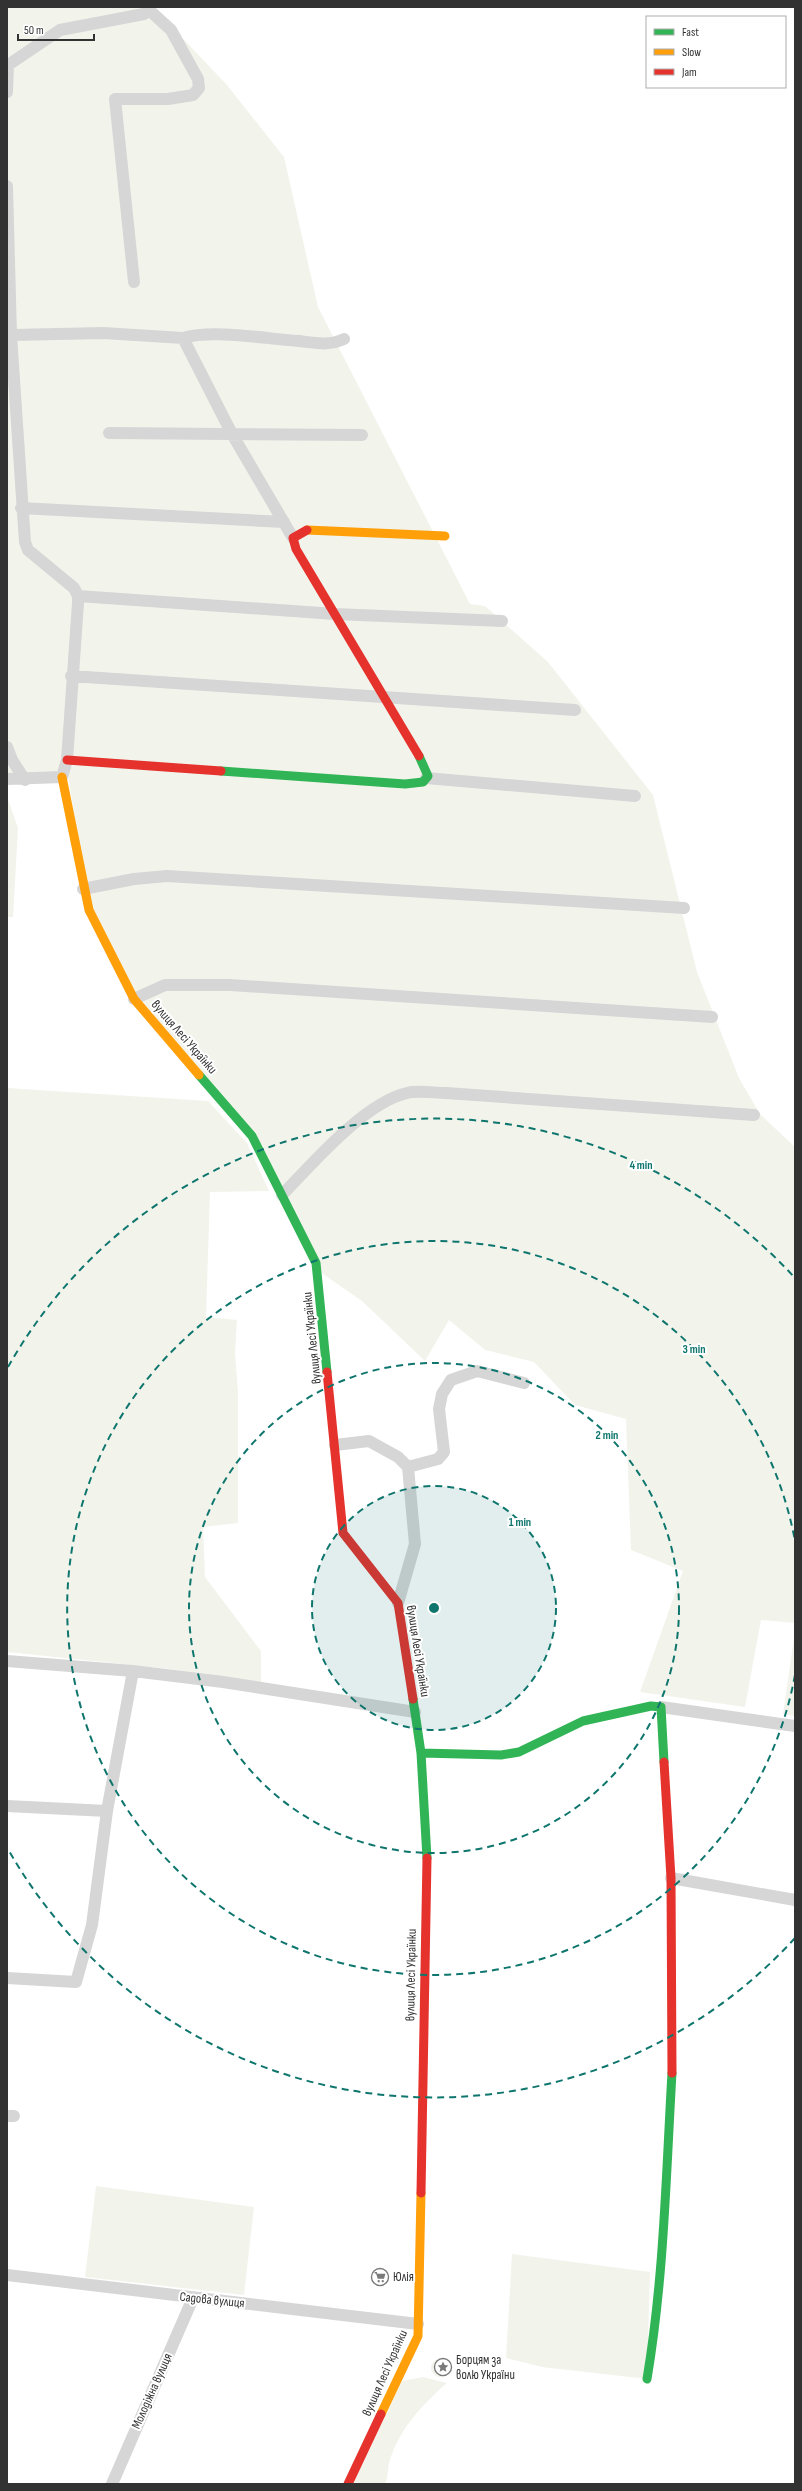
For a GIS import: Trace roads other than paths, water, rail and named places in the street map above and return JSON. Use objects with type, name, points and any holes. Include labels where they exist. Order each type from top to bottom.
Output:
[{"type":"street","points":[[7,92],[7,66],[60,30],[144,14],[149,8],[171,30],[198,79],[198,88],[194,95],[168,99],[115,99],[134,282]]},
{"type":"street","points":[[7,186],[11,335],[25,542],[28,550],[64,579],[78,596],[71,676],[67,760],[62,777],[7,780]]},
{"type":"street","points":[[11,335],[103,333],[183,338],[192,335],[218,335],[326,344],[344,339]]},
{"type":"street","points":[[67,760],[405,784],[418,784],[426,778],[428,770],[426,765],[305,566],[296,549],[293,538],[232,434],[183,338]]},
{"type":"street","points":[[109,433],[362,435]]},
{"type":"street","points":[[22,508],[284,522]]},
{"type":"street","points":[[293,538],[302,531],[313,529],[445,536]]},
{"type":"street","points":[[78,596],[335,614],[502,621]]},
{"type":"street","points":[[71,676],[277,688],[385,698],[575,710]]},
{"type":"street","points":[[7,747],[12,760],[25,780]]},
{"type":"street","name":"вулиця Лесі Українки","points":[[62,777],[89,910],[134,999],[252,1136],[316,1263],[344,1533],[398,1603],[421,1753],[427,1839],[418,2336],[348,2484]]},
{"type":"street","points":[[426,778],[635,796]]},
{"type":"street","points":[[84,889],[134,879],[167,876],[684,908]]},
{"type":"street","points":[[134,999],[164,985],[230,985],[712,1017]]},
{"type":"street","points":[[282,1194],[349,1127],[394,1097],[408,1092],[446,1092],[754,1116]]},
{"type":"street","points":[[408,1467],[438,1459],[444,1452],[439,1408],[442,1394],[451,1380],[477,1372],[524,1383]]},
{"type":"street","points":[[335,1445],[369,1441],[398,1457],[408,1467],[415,1544],[398,1603]]},
{"type":"street","points":[[7,1661],[133,1671],[223,1682],[415,1712]]},
{"type":"street","points":[[7,1978],[76,1982],[92,1925],[107,1811],[133,1671]]},
{"type":"street","points":[[421,1753],[502,1755],[519,1752],[583,1721],[651,1706],[660,1706],[795,1726]]},
{"type":"street","points":[[647,2379],[653,2344],[664,2212],[673,2056],[671,1878],[660,1706]]},
{"type":"street","points":[[7,1806],[107,1811]]},
{"type":"street","points":[[671,1878],[795,1900]]},
{"type":"street","name":"Садова вулиця","points":[[7,2275],[95,2284],[193,2298],[418,2324]]},
{"type":"street","name":"Молодіжна вулиця","points":[[112,2484],[193,2298]]},
{"type":"place","name":"Юлія","points":[[380,2277]]},
{"type":"place","name":"Борцям за волю України","points":[[443,2367]]}]
